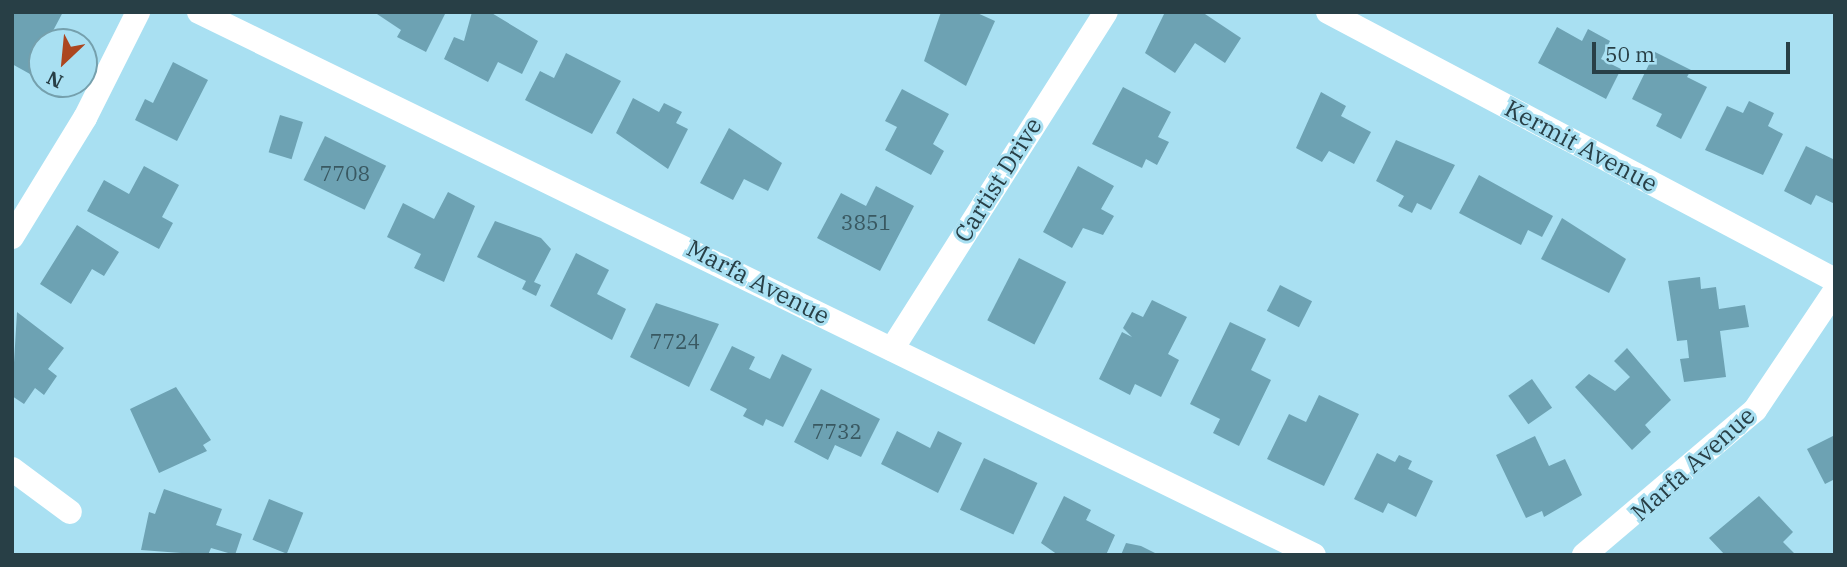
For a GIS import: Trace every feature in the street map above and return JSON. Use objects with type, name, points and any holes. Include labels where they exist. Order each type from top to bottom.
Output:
[{"type":"street","points":[[12,237],[85,118],[138,12]]},
{"type":"street","name":"Marfa Avenue","points":[[199,12],[1314,555]]},
{"type":"street","name":"Cartist Drive","points":[[892,349],[1106,12]]},
{"type":"street","name":"Kermit Avenue","points":[[1328,12],[1835,280]]},
{"type":"street","name":"Marfa Avenue","points":[[1584,555],[1755,411],[1835,290]]},
{"type":"street","points":[[12,469],[70,512]]},
{"type":"building","points":[[63,12],[54,28],[28,28],[28,73],[12,64],[12,14]]},
{"type":"building","points":[[374,12],[446,12],[426,52],[397,37],[401,30]]},
{"type":"building","points":[[472,12],[490,12],[538,41],[522,74],[498,62],[488,82],[444,59],[454,37],[464,41]]},
{"type":"building","points":[[941,12],[975,12],[995,21],[966,86],[924,61]]},
{"type":"building","points":[[1165,12],[1202,12],[1241,38],[1225,63],[1195,43],[1175,73],[1145,53]]},
{"type":"building","points":[[1557,27],[1582,41],[1588,29],[1610,41],[1601,59],[1621,69],[1606,99],[1538,63]]},
{"type":"building","points":[[1655,52],[1691,70],[1687,77],[1707,87],[1681,139],[1656,126],[1662,114],[1632,99]]},
{"type":"building","points":[[566,53],[621,81],[592,134],[525,100],[540,71],[554,78]]},
{"type":"building","points":[[173,62],[208,80],[177,141],[135,120],[145,99],[153,103]]},
{"type":"building","points":[[1123,87],[1171,112],[1158,137],[1169,142],[1157,165],[1146,159],[1142,168],[1092,144]]},
{"type":"building","points":[[902,89],[949,114],[933,144],[944,151],[931,175],[885,150],[897,127],[885,121]]},
{"type":"building","points":[[1321,92],[1346,106],[1341,116],[1371,132],[1354,164],[1329,151],[1322,162],[1296,148]]},
{"type":"building","points":[[633,98],[659,112],[664,103],[682,112],[676,123],[688,129],[668,169],[616,133]]},
{"type":"building","points":[[1749,101],[1774,113],[1768,126],[1783,134],[1763,175],[1705,150],[1727,106],[1743,113]]},
{"type":"building","points":[[280,115],[303,122],[292,159],[269,152]]},
{"type":"building","points":[[729,128],[782,163],[768,191],[744,179],[733,200],[700,183]]},
{"type":"building","points":[[325,136],[386,166],[365,210],[304,180]]},
{"type":"building","points":[[1396,140],[1455,165],[1431,210],[1417,203],[1412,213],[1398,206],[1404,196],[1376,181]]},
{"type":"building","points":[[1806,146],[1835,160],[1835,204],[1816,195],[1811,205],[1784,191]]},
{"type":"building","points":[[144,166],[179,185],[162,217],[173,223],[159,249],[87,211],[104,180],[129,194]]},
{"type":"building","points":[[1078,166],[1114,186],[1101,209],[1114,216],[1103,235],[1083,228],[1072,248],[1043,232]]},
{"type":"building","points":[[1479,175],[1553,216],[1542,237],[1528,230],[1521,245],[1459,213]]},
{"type":"building","points":[[876,186],[914,206],[880,271],[817,238],[841,193],[866,206]]},
{"type":"building","points":[[448,192],[475,206],[444,282],[414,268],[421,254],[387,237],[403,203],[434,219]]},
{"type":"building","points":[[1562,218],[1626,259],[1609,293],[1541,259]]},
{"type":"building","points":[[495,221],[541,238],[551,249],[534,282],[541,285],[536,296],[522,289],[526,281],[477,257]]},
{"type":"building","points":[[77,225],[119,252],[104,276],[92,269],[71,304],[40,284]]},
{"type":"building","points":[[576,253],[609,270],[597,294],[626,309],[612,340],[550,306]]},
{"type":"building","points":[[1019,258],[1066,282],[1034,344],[987,320]]},
{"type":"building","points":[[1700,277],[1701,289],[1716,287],[1719,309],[1745,305],[1749,327],[1720,331],[1726,377],[1684,382],[1680,359],[1689,358],[1687,340],[1677,341],[1668,281]]},
{"type":"building","points":[[1280,285],[1312,301],[1299,327],[1267,311]]},
{"type":"building","points":[[1152,300],[1187,317],[1168,354],[1179,360],[1161,397],[1135,384],[1130,395],[1099,379],[1122,332],[1132,337],[1123,328],[1132,312],[1143,317]]},
{"type":"building","points":[[656,303],[719,324],[689,387],[630,357]]},
{"type":"building","points":[[17,312],[64,348],[48,369],[57,376],[44,395],[35,388],[24,404],[12,396]]},
{"type":"building","points":[[1230,322],[1266,339],[1251,370],[1271,380],[1239,446],[1213,433],[1220,419],[1190,404]]},
{"type":"building","points":[[732,346],[755,357],[749,369],[770,379],[782,354],[812,369],[783,427],[766,419],[763,426],[743,416],[747,409],[710,390]]},
{"type":"building","points":[[1627,348],[1671,400],[1645,425],[1651,432],[1632,450],[1575,387],[1589,374],[1615,391],[1630,377],[1614,361]]},
{"type":"building","points":[[1532,379],[1552,408],[1528,424],[1508,396]]},
{"type":"building","points":[[176,387],[211,440],[203,445],[207,451],[159,473],[130,409]]},
{"type":"building","points":[[821,389],[880,419],[861,457],[835,445],[828,460],[794,442]]},
{"type":"building","points":[[1319,395],[1359,414],[1324,486],[1267,459],[1289,414],[1306,422]]},
{"type":"building","points":[[897,431],[930,448],[938,431],[962,443],[938,493],[881,464]]},
{"type":"building","points":[[1835,435],[1835,479],[1825,484],[1807,449]]},
{"type":"building","points":[[1535,436],[1549,466],[1565,459],[1582,495],[1544,517],[1542,511],[1526,518],[1496,455]]},
{"type":"building","points":[[1377,453],[1395,462],[1399,455],[1412,461],[1408,469],[1433,481],[1416,517],[1388,503],[1383,513],[1354,499]]},
{"type":"building","points":[[984,458],[1037,483],[1013,535],[960,510]]},
{"type":"building","points":[[164,489],[222,509],[216,525],[242,534],[235,555],[211,548],[208,555],[141,550],[149,512],[155,514]]},
{"type":"building","points":[[1064,496],[1091,510],[1086,520],[1115,535],[1106,555],[1058,555],[1041,543]]},
{"type":"building","points":[[1759,496],[1793,532],[1783,542],[1796,555],[1725,555],[1709,538]]},
{"type":"building","points":[[269,499],[303,513],[287,554],[253,540]]},
{"type":"building","points":[[1126,543],[1141,546],[1159,555],[1121,555]]}]
